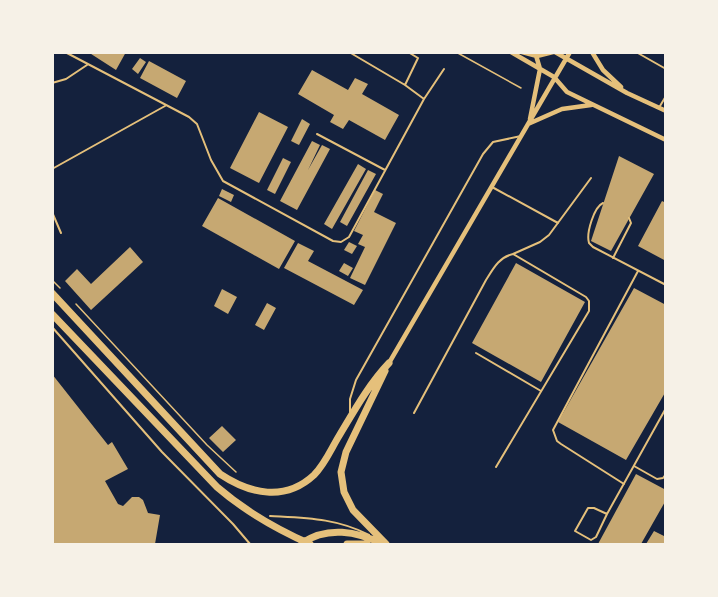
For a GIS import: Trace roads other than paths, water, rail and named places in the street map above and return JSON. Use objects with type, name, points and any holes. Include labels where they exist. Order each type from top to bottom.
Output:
[{"type":"main road","points":[[52,293],[220,474],[237,486],[258,492],[277,492],[297,486],[314,475],[377,376],[389,363]]},
{"type":"main road","points":[[52,314],[217,487],[267,524],[310,544]]},
{"type":"main road","points":[[384,544],[353,510],[344,492],[341,472],[346,452],[389,363]]},
{"type":"main road","points":[[300,544],[324,534],[344,532],[364,536],[384,544]]},
{"type":"main road","points":[[347,544],[367,544]]},
{"type":"street","points":[[510,52],[554,77],[567,92],[666,140]]},
{"type":"street","points":[[522,52],[536,54],[554,52],[627,93],[666,111]]},
{"type":"street","points":[[389,363],[570,52]]},
{"type":"street","points":[[592,52],[603,70],[627,93]]},
{"type":"street","points":[[528,124],[540,69],[536,54]]},
{"type":"street","points":[[528,124],[561,109],[593,105]]},
{"type":"lane","points":[[65,52],[87,66],[189,117],[197,124],[223,181],[333,240],[341,242],[349,237],[424,99],[444,69]]},
{"type":"lane","points":[[349,52],[424,99]]},
{"type":"lane","points":[[405,85],[418,58],[408,52]]},
{"type":"lane","points":[[636,52],[666,69]]},
{"type":"lane","points":[[52,83],[66,79],[87,66]]},
{"type":"lane","points":[[659,108],[666,96]]},
{"type":"lane","points":[[52,170],[165,105]]},
{"type":"lane","points":[[317,134],[385,170]]},
{"type":"lane","points":[[350,418],[350,399],[356,380],[483,154],[493,142],[522,135]]},
{"type":"lane","points":[[414,413],[498,262],[506,256],[540,242],[559,224],[591,178]]},
{"type":"lane","points":[[492,187],[559,224]]},
{"type":"lane","points":[[603,203],[598,207],[587,240],[593,247],[666,285]]},
{"type":"lane","points":[[52,212],[61,232]]},
{"type":"lane","points":[[613,258],[631,224],[629,218]]},
{"type":"lane","points":[[496,467],[590,306],[586,297],[513,254]]},
{"type":"lane","points":[[624,484],[561,444],[554,436],[554,430],[638,271]]},
{"type":"lane","points":[[52,327],[162,452],[250,544]]},
{"type":"lane","points":[[476,353],[542,391]]},
{"type":"lane","points":[[607,514],[594,508],[588,508],[575,531],[593,539],[624,484],[666,408]]},
{"type":"lane","points":[[634,466],[657,479],[663,478],[666,474]]},
{"type":"lane","points":[[270,516],[300,516],[331,520],[360,530],[384,544]]}]
